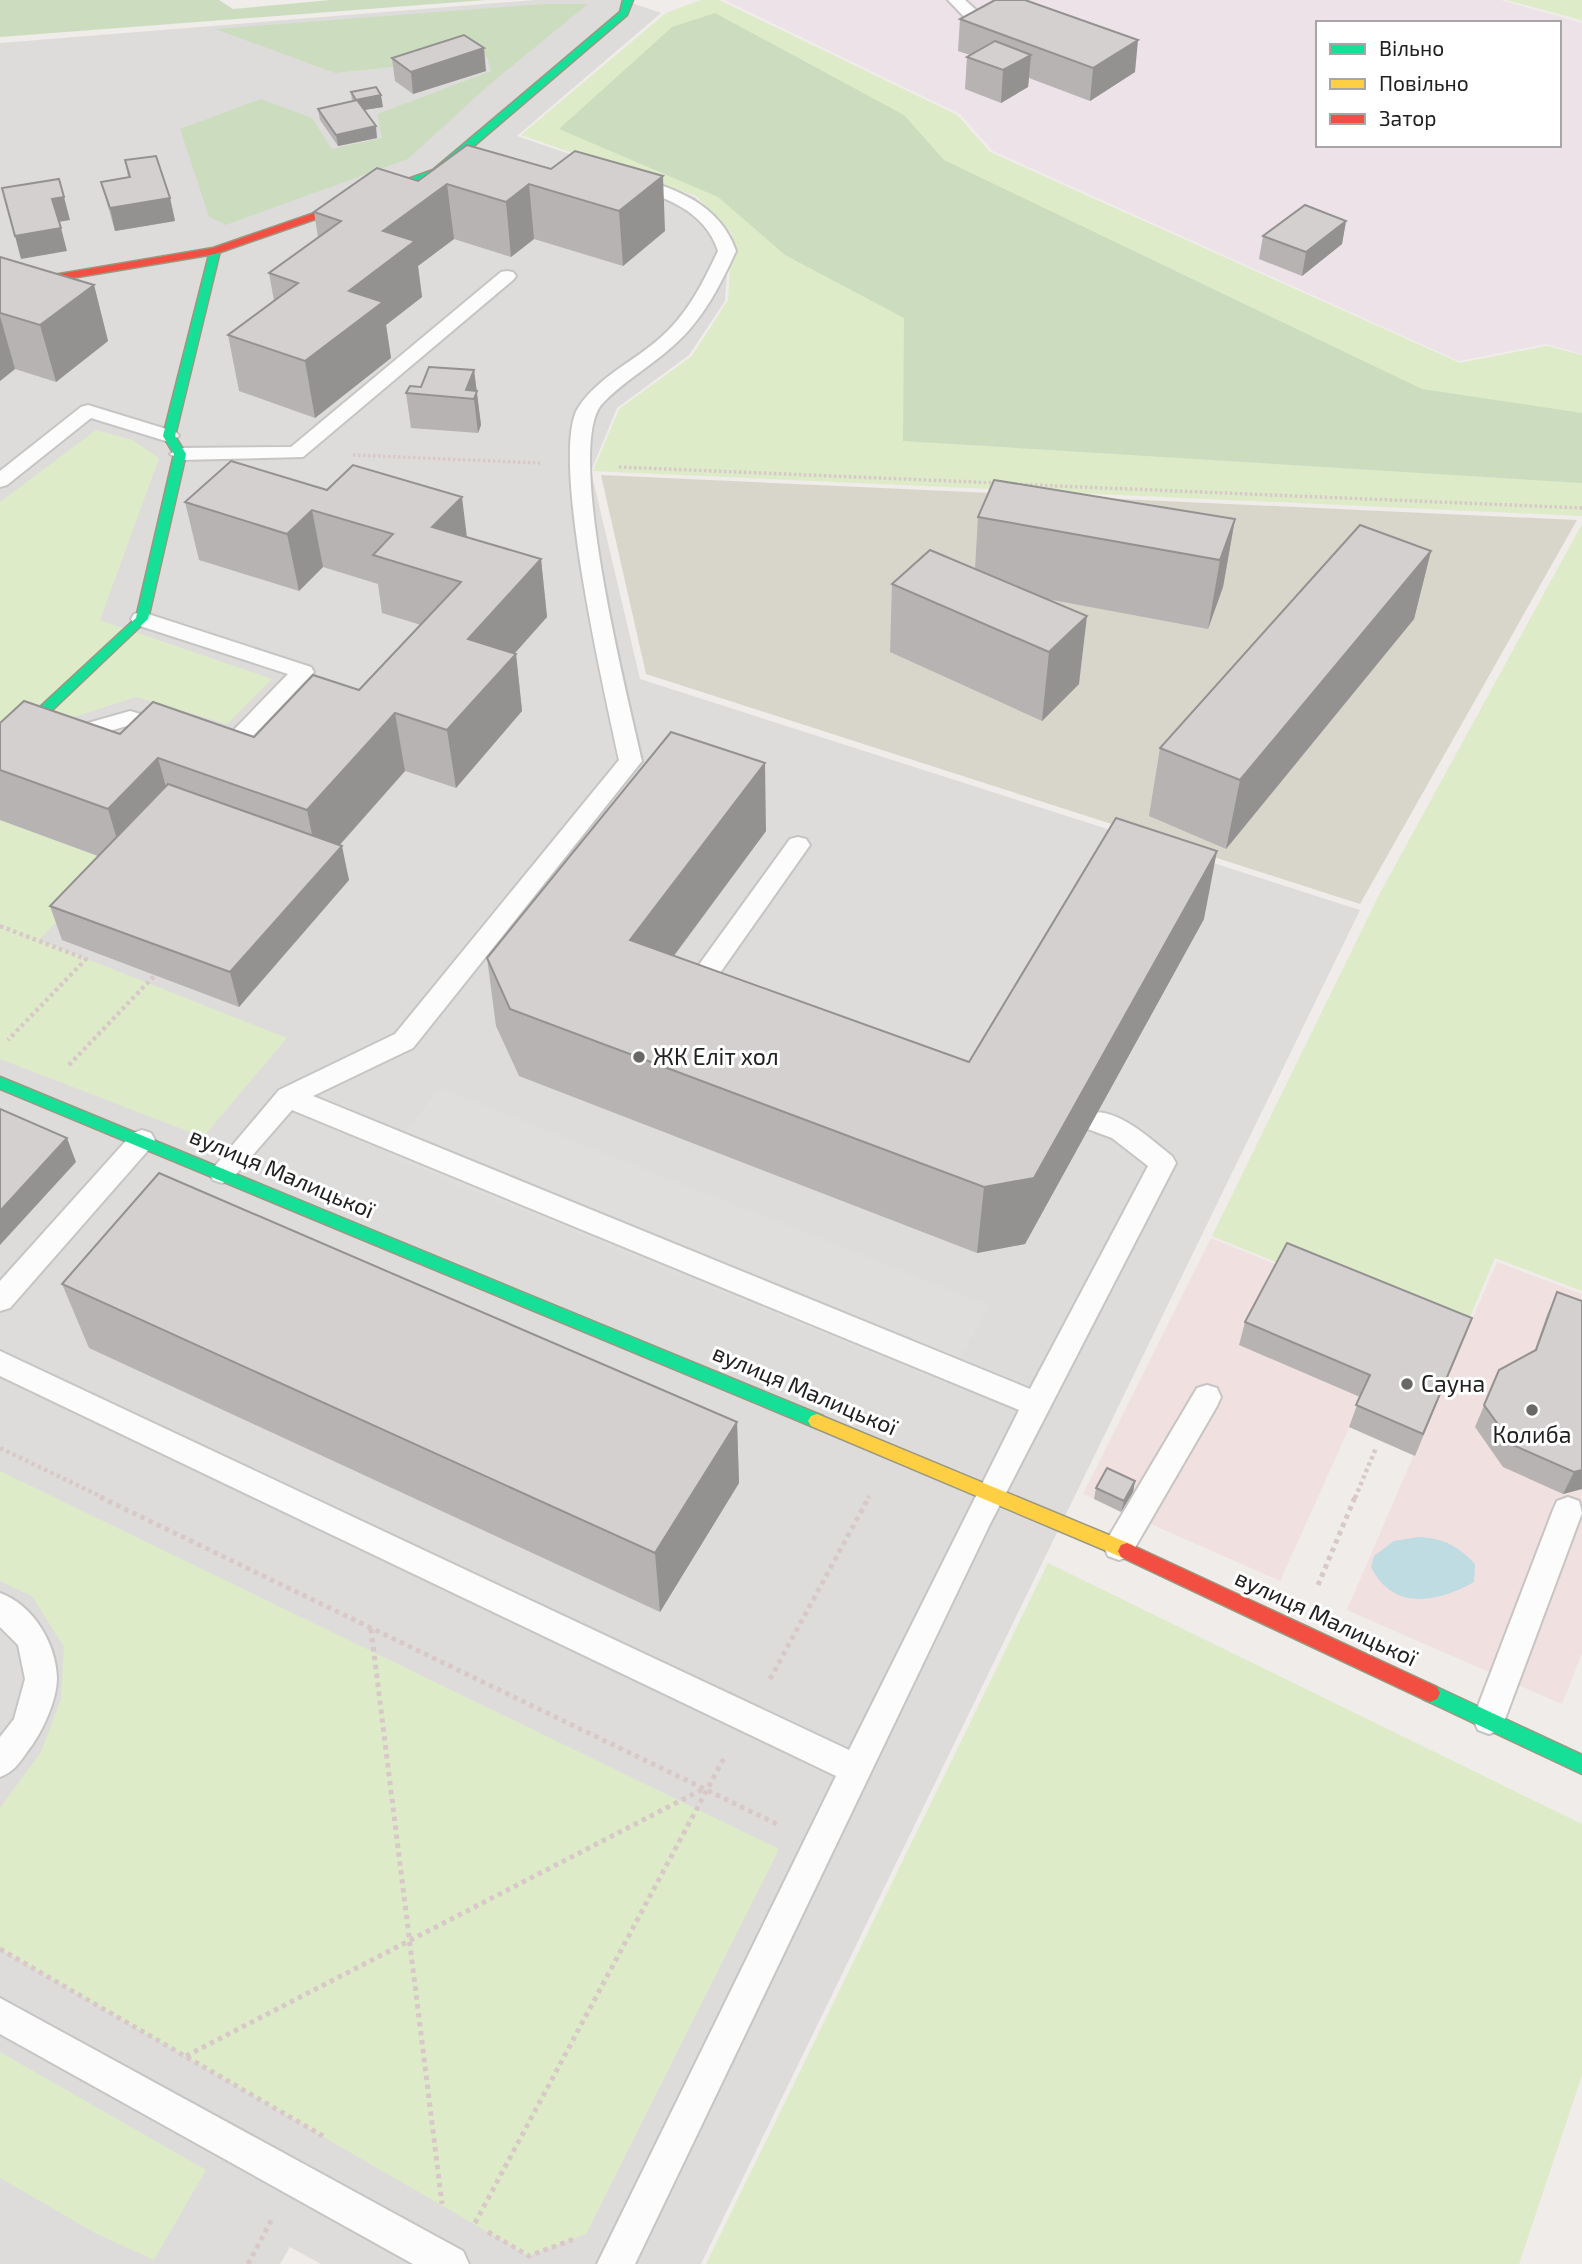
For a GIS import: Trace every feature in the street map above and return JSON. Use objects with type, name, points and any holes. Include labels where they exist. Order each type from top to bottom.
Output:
[{"type":"street","points":[[0,287],[215,251],[437,172],[624,13],[628,0]]},
{"type":"street","points":[[0,754],[142,619],[154,556],[180,454],[169,436],[215,251]]},
{"type":"street","name":"вулиця Малицької","points":[[1,1086],[38,1098],[222,1172],[991,1492],[1119,1547],[1582,1765]]},
{"type":"lane","points":[[956,0],[977,22],[987,27]]},
{"type":"lane","points":[[453,158],[480,161]]},
{"type":"lane","points":[[222,1172],[288,1097],[404,1041],[631,761],[593,572],[580,437],[584,413],[605,389],[668,341],[693,314],[712,285],[727,251],[718,227],[689,204],[652,187],[614,177]]},
{"type":"lane","points":[[180,454],[296,453],[507,276]]},
{"type":"lane","points":[[0,481],[88,411],[169,436]]},
{"type":"lane","points":[[0,754],[130,718],[229,748],[303,673],[142,619]]},
{"type":"lane","points":[[731,1009],[706,1000],[702,979],[798,845]]},
{"type":"lane","points":[[288,1097],[1035,1404]]},
{"type":"lane","points":[[616,2264],[991,1492],[1163,1163],[1121,1130],[1094,1121]]},
{"type":"lane","points":[[0,1300],[142,1140]]},
{"type":"lane","points":[[0,1363],[857,1770]]},
{"type":"lane","points":[[1119,1547],[1206,1397]]},
{"type":"lane","points":[[1489,1719],[1568,1510]]},
{"type":"lane","points":[[0,1607],[32,1638],[41,1679],[28,1726],[0,1762]]},
{"type":"lane","points":[[0,2015],[450,2264]]},
{"type":"path","points":[[296,453],[1582,508]]},
{"type":"path","points":[[0,926],[86,958],[0,1049]]},
{"type":"path","points":[[38,1098],[155,975]]},
{"type":"path","points":[[0,1448],[821,1846]]},
{"type":"path","points":[[1299,1631],[1376,1448]]},
{"type":"path","points":[[474,2224],[706,1788],[749,1719],[893,1451]]},
{"type":"path","points":[[371,1629],[442,2205]]},
{"type":"path","points":[[186,2056],[706,1788]]},
{"type":"path","points":[[0,1949],[325,2137]]},
{"type":"path","points":[[430,2198],[453,2211]]},
{"type":"path","points":[[463,2218],[529,2256],[586,2234]]},
{"type":"shaded area","points":[[535,0],[623,0],[661,13],[517,136],[695,197],[730,235],[725,301],[689,355],[617,408],[591,471],[640,679],[1360,910],[701,2264],[321,2264],[290,2247],[280,2264],[0,2264],[0,43]]},
{"type":"shaded area","points":[[725,0],[1500,0],[1582,23],[1582,354],[1546,344],[1459,361],[993,151],[960,114]]},
{"type":"shaded area","points":[[601,475],[1577,520],[1360,904],[646,674]]},
{"type":"shaded area","points":[[440,1088],[989,1306],[946,1384],[387,1155]]},
{"type":"shaded area","points":[[1211,1238],[1400,1315],[1280,1581],[1083,1494]]},
{"type":"shaded area","points":[[1497,1262],[1582,1294],[1582,1653],[1562,1704],[1347,1610]]},
{"type":"green space","points":[[0,0],[219,0],[233,9],[331,0],[486,0],[0,37]]},
{"type":"green space","points":[[701,0],[719,0],[957,115],[990,152],[1460,363],[1547,346],[1582,355],[1582,516],[593,471],[619,409],[692,356],[728,300],[732,234],[696,196],[521,135],[666,13]]},
{"type":"green space","points":[[1506,0],[1582,0],[1582,21],[1574,18]]},
{"type":"green space","points":[[543,4],[588,4],[489,85],[408,159],[226,225],[209,217],[180,129],[261,99],[312,118],[332,149],[382,138],[377,114],[491,71],[487,57],[335,73],[215,29]]},
{"type":"green space","points":[[715,13],[904,115],[944,160],[1422,389],[1582,413],[1582,483],[903,441],[904,318],[785,255],[718,197],[559,129],[672,27]]},
{"type":"green space","points":[[96,430],[132,440],[159,458],[100,620],[272,679],[227,724],[136,697],[0,741],[0,502]]},
{"type":"green space","points":[[1582,524],[1582,1291],[1495,1258],[1461,1338],[1212,1236],[1379,895]]},
{"type":"green space","points":[[0,820],[114,862],[39,940],[287,1038],[203,1137],[0,1059]]},
{"type":"green space","points":[[0,1471],[779,1849],[586,2234],[529,2256],[0,1949],[0,1808],[41,1752],[61,1699],[64,1647],[32,1596],[0,1581]]},
{"type":"green space","points":[[1048,1563],[1582,1824],[1582,2075],[1519,2264],[706,2264]]},
{"type":"green space","points":[[0,2052],[206,2170],[154,2260],[97,2234],[0,2178]]},
{"type":"water","points":[[1418,1537],[1443,1541],[1462,1552],[1475,1564],[1474,1582],[1432,1598],[1404,1597],[1391,1591],[1371,1567],[1374,1556],[1394,1541]]},
{"type":"building","points":[[995,0],[1025,0],[1138,40],[1093,68],[960,19]]},
{"type":"building","points":[[464,35],[484,48],[411,72],[392,58]]},
{"type":"building","points":[[995,41],[1031,55],[1003,70],[967,57]]},
{"type":"building","points":[[376,87],[381,95],[356,100],[351,92]]},
{"type":"building","points":[[357,100],[376,126],[336,135],[318,109]]},
{"type":"building","points":[[467,145],[551,169],[575,151],[663,176],[619,211],[529,184],[506,202],[447,184],[383,231],[415,241],[349,291],[383,302],[305,361],[228,335],[298,283],[269,273],[341,221],[314,212],[377,168],[418,181]]},
{"type":"building","points":[[156,156],[170,198],[110,208],[101,182],[130,177],[125,160]]},
{"type":"building","points":[[59,179],[64,197],[52,199],[61,228],[15,236],[2,188]]},
{"type":"building","points":[[1305,205],[1346,221],[1306,252],[1263,236]]},
{"type":"building","points":[[0,257],[94,285],[40,325],[0,313]]},
{"type":"building","points":[[429,367],[474,370],[466,390],[477,391],[474,399],[406,393],[410,386],[421,387]]},
{"type":"building","points":[[231,461],[327,490],[353,465],[462,497],[432,527],[541,559],[468,639],[516,654],[447,730],[395,713],[307,810],[158,758],[108,809],[0,770],[0,723],[24,701],[120,734],[153,702],[254,737],[313,675],[359,690],[461,582],[373,555],[393,534],[312,510],[287,534],[185,502]]},
{"type":"building","points":[[994,480],[1235,519],[1220,560],[978,517]]},
{"type":"building","points":[[1360,525],[1431,551],[1240,780],[1160,748]]},
{"type":"building","points":[[930,550],[1087,616],[1049,652],[892,584]]},
{"type":"building","points":[[671,732],[765,763],[630,940],[969,1062],[1116,818],[1217,851],[1034,1178],[984,1187],[510,1009],[487,958]]},
{"type":"building","points":[[168,784],[342,846],[230,972],[50,906]]},
{"type":"building","points":[[0,1109],[67,1138],[0,1211]]},
{"type":"building","points":[[159,1173],[737,1422],[655,1553],[62,1284]]},
{"type":"building","points":[[1287,1243],[1472,1318],[1423,1434],[1356,1405],[1370,1375],[1245,1322]]},
{"type":"building","name":"Колиба","points":[[1557,1292],[1582,1301],[1582,1470],[1574,1472],[1513,1445],[1484,1405],[1499,1370],[1536,1350]]},
{"type":"building","points":[[1107,1468],[1135,1481],[1124,1501],[1096,1488]]},
{"type":"traffic: fast","points":[[329,211],[437,172],[624,13],[628,0]]},
{"type":"traffic: fast","points":[[0,752],[142,619],[180,454],[169,436],[215,251]]},
{"type":"traffic: fast","points":[[0,1083],[817,1421]]},
{"type":"traffic: fast","points":[[1430,1693],[1582,1765]]},
{"type":"traffic: slow","points":[[817,1421],[1127,1551]]},
{"type":"traffic: jam","points":[[0,287],[215,251],[329,211]]},
{"type":"traffic: jam","points":[[1127,1551],[1430,1693]]},
{"type":"place","name":"ЖК Еліт хол","points":[[639,1057]]},
{"type":"place","name":"Сауна","points":[[1407,1384]]},
{"type":"place","name":"Колиба","points":[[1532,1410]]}]
